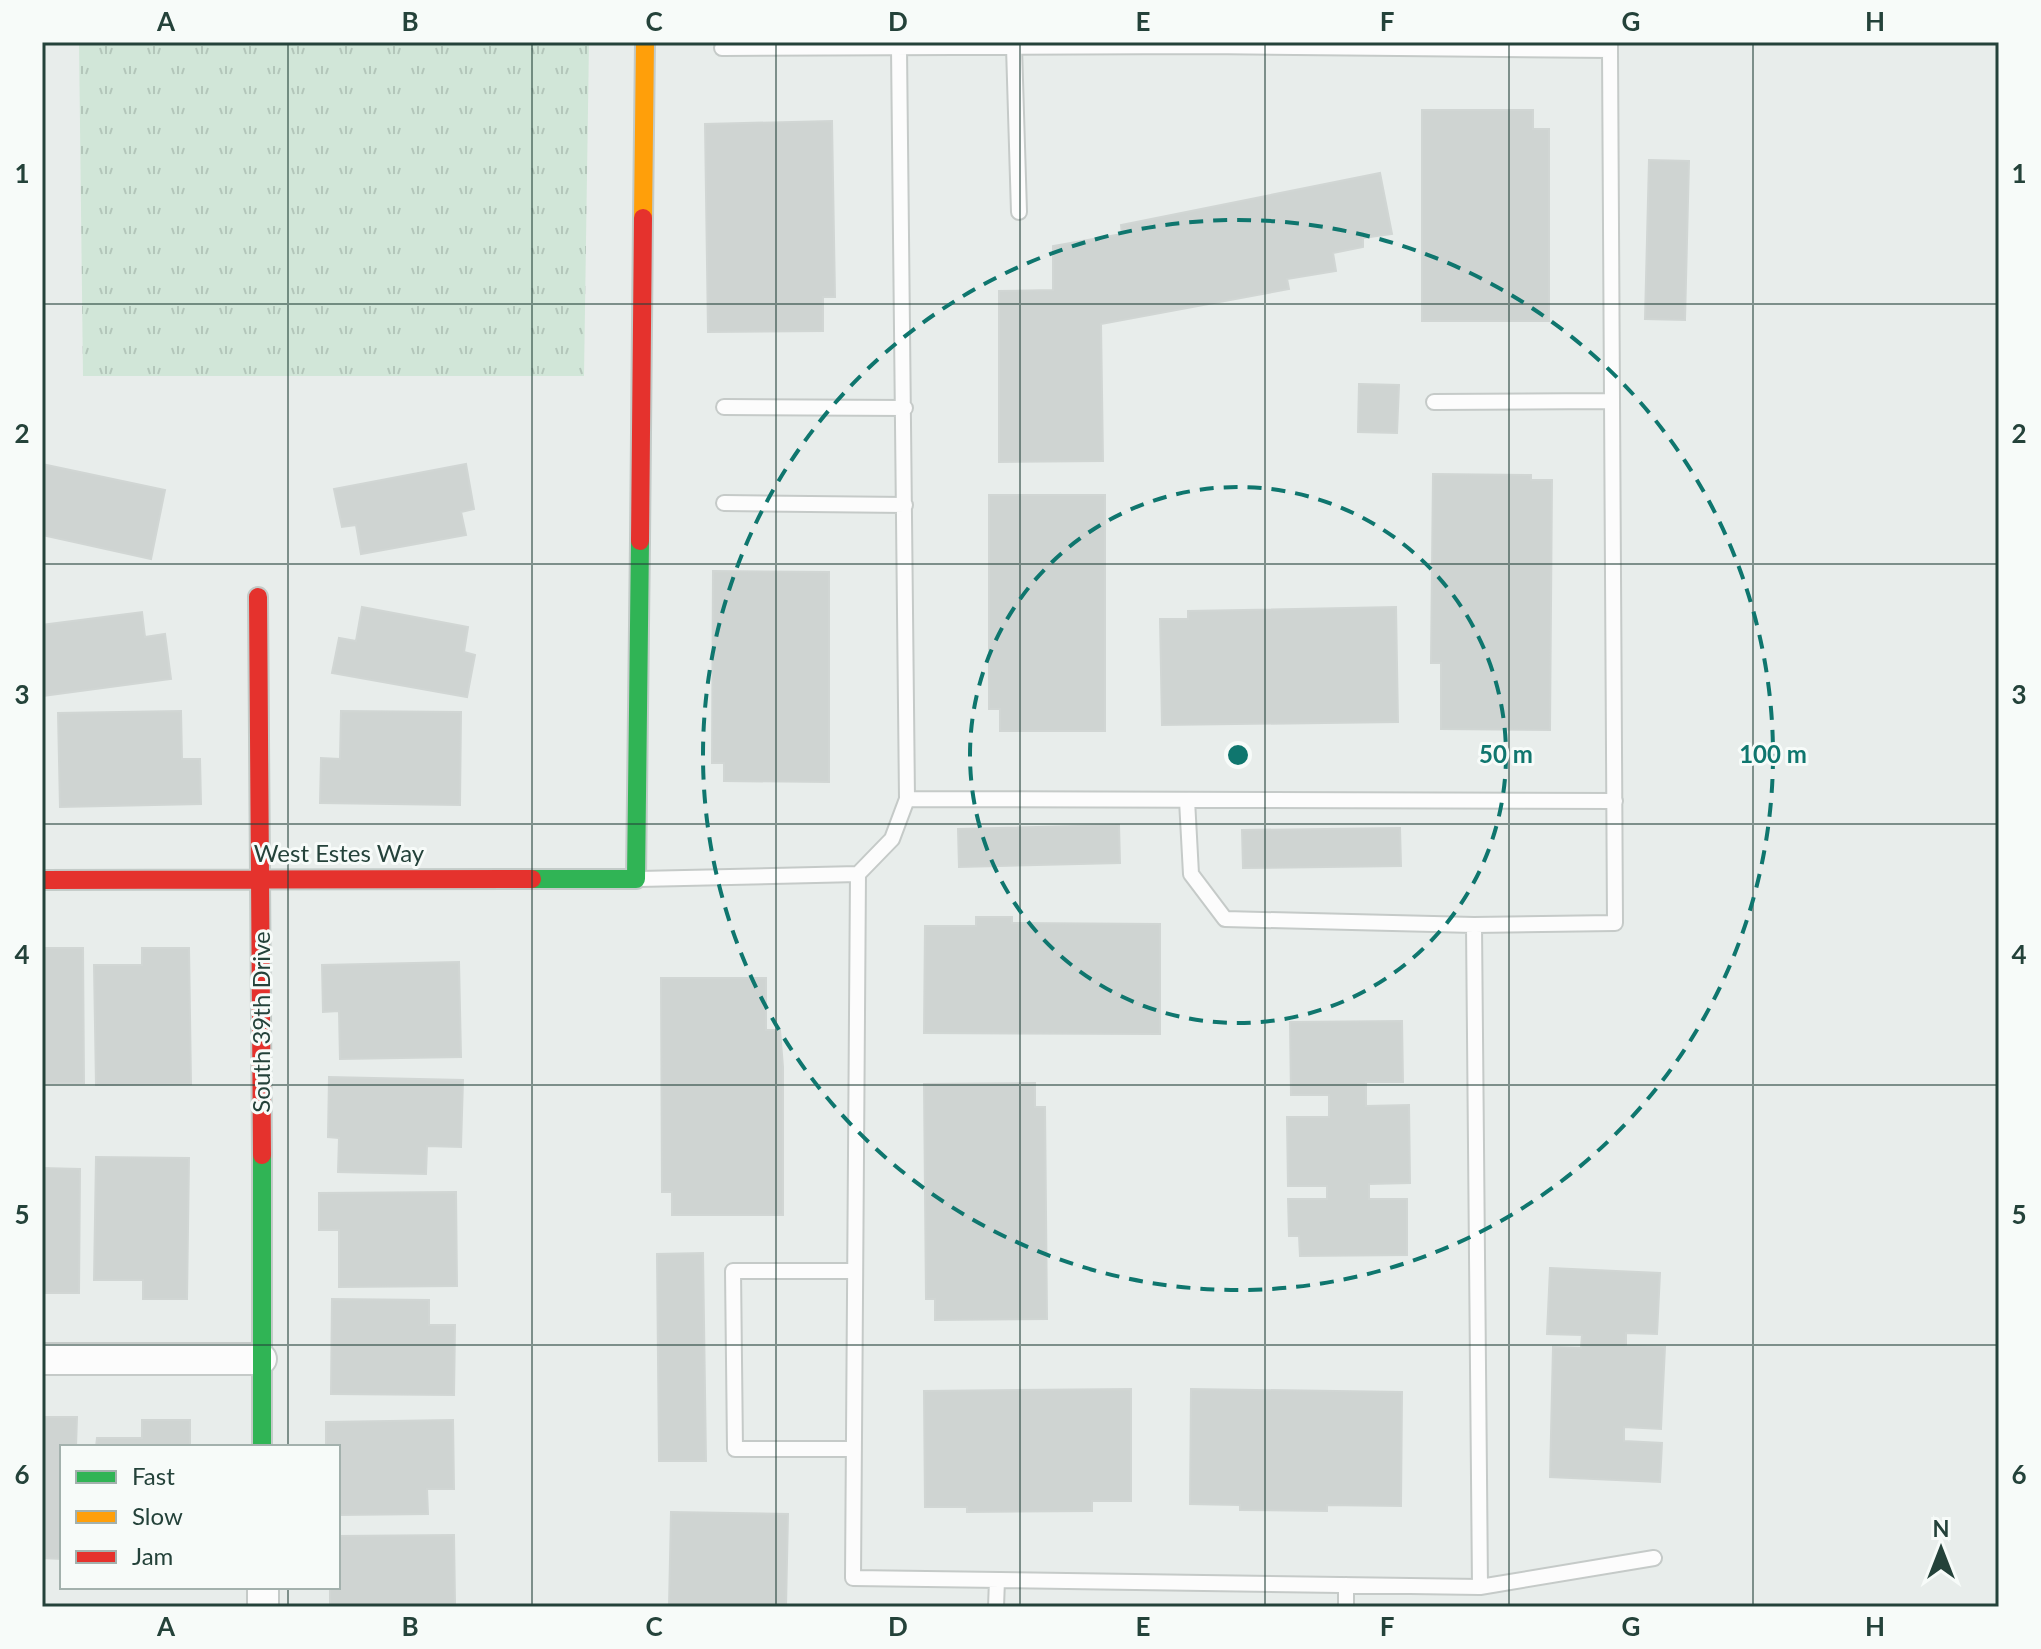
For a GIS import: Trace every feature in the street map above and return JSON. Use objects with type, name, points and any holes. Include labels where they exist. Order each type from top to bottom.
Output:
[{"type":"street","points":[[636,879],[645,42]]},
{"type":"street","name":"South 39th Drive","points":[[258,597],[262,878],[262,1445]]},
{"type":"street","name":"West Estes Way","points":[[42,880],[636,879]]},
{"type":"street","points":[[42,1359],[261,1359]]},
{"type":"lane","points":[[722,48],[1206,44],[1610,46],[1615,923],[1474,925],[1225,919],[1191,874],[1187,800]]},
{"type":"lane","points":[[1014,47],[1019,212]]},
{"type":"lane","points":[[899,48],[907,799],[892,839],[858,874],[853,1578],[1480,1587],[1654,1558]]},
{"type":"lane","points":[[1434,402],[1612,401]]},
{"type":"lane","points":[[724,407],[905,408]]},
{"type":"lane","points":[[724,503],[905,505]]},
{"type":"lane","points":[[907,799],[1615,801]]},
{"type":"lane","points":[[636,879],[858,874]]},
{"type":"lane","points":[[1474,925],[1480,1587]]},
{"type":"lane","points":[[854,1449],[735,1449],[733,1271],[855,1271]]},
{"type":"lane","points":[[996,1607],[997,1580]]},
{"type":"lane","points":[[1346,1585],[1346,1607]]},
{"type":"green space","points":[[79,42],[589,42],[584,376],[83,376]]},
{"type":"building","points":[[1422,110],[1533,110],[1533,129],[1549,129],[1549,321],[1422,321]]},
{"type":"building","points":[[832,121],[835,297],[823,297],[823,331],[708,332],[705,124]]},
{"type":"building","points":[[1649,160],[1689,161],[1685,320],[1645,319]]},
{"type":"building","points":[[1380,173],[1392,234],[1363,238],[1363,247],[1333,253],[1336,271],[1287,279],[1289,289],[1101,324],[1103,461],[999,462],[999,291],[1053,290],[1053,246],[1122,234],[1121,225]]},
{"type":"building","points":[[1359,384],[1399,385],[1397,433],[1358,432]]},
{"type":"building","points":[[42,464],[165,490],[151,559],[42,535]]},
{"type":"building","points":[[466,464],[474,509],[461,512],[466,535],[361,554],[356,525],[342,527],[334,489]]},
{"type":"building","points":[[1433,474],[1531,475],[1531,480],[1552,480],[1550,730],[1441,729],[1441,663],[1431,663]]},
{"type":"building","points":[[989,495],[1105,495],[1105,731],[1000,731],[1000,709],[989,709]]},
{"type":"building","points":[[713,571],[829,572],[829,782],[724,781],[724,763],[712,763]]},
{"type":"building","points":[[362,607],[468,627],[464,652],[475,655],[467,697],[332,673],[339,638],[356,641]]},
{"type":"building","points":[[1396,607],[1398,722],[1162,725],[1160,619],[1188,619],[1188,611]]},
{"type":"building","points":[[142,612],[145,637],[165,634],[171,679],[42,696],[42,625]]},
{"type":"building","points":[[181,711],[182,759],[200,759],[201,804],[60,807],[58,713]]},
{"type":"building","points":[[341,711],[461,712],[460,805],[320,803],[321,758],[340,759]]},
{"type":"building","points":[[1119,825],[1120,863],[959,867],[958,829]]},
{"type":"building","points":[[1400,828],[1401,866],[1243,868],[1242,830]]},
{"type":"building","points":[[976,917],[1012,917],[1012,923],[1160,924],[1160,1034],[924,1033],[925,926],[976,926]]},
{"type":"building","points":[[44,948],[83,948],[84,1083],[42,1083]]},
{"type":"building","points":[[142,948],[189,948],[191,1084],[96,1085],[94,965],[142,965]]},
{"type":"building","points":[[459,962],[461,1057],[340,1059],[339,1011],[323,1012],[322,965]]},
{"type":"building","points":[[661,978],[766,978],[766,1030],[780,1030],[783,1067],[783,1215],[672,1215],[672,1192],[662,1192]]},
{"type":"building","points":[[1402,1021],[1403,1082],[1366,1082],[1366,1106],[1409,1105],[1410,1183],[1369,1184],[1369,1199],[1407,1199],[1407,1255],[1300,1256],[1299,1236],[1289,1236],[1288,1199],[1327,1199],[1327,1186],[1288,1186],[1287,1117],[1329,1117],[1329,1095],[1291,1095],[1290,1022]]},
{"type":"building","points":[[329,1077],[463,1080],[461,1147],[427,1146],[426,1174],[338,1172],[339,1138],[328,1137]]},
{"type":"building","points":[[1035,1083],[1035,1107],[1045,1107],[1047,1319],[935,1320],[935,1299],[926,1299],[924,1084]]},
{"type":"building","points":[[96,1157],[189,1158],[187,1299],[143,1299],[143,1280],[94,1280]]},
{"type":"building","points":[[42,1168],[80,1169],[79,1293],[42,1293]]},
{"type":"building","points":[[456,1192],[457,1286],[339,1287],[339,1230],[319,1230],[319,1193]]},
{"type":"building","points":[[703,1253],[706,1461],[659,1461],[657,1254]]},
{"type":"building","points":[[1550,1268],[1660,1273],[1657,1334],[1626,1333],[1626,1346],[1665,1347],[1661,1429],[1624,1427],[1624,1441],[1662,1443],[1660,1482],[1550,1477],[1553,1347],[1581,1348],[1582,1335],[1547,1334]]},
{"type":"building","points":[[332,1299],[429,1300],[429,1325],[455,1325],[454,1395],[331,1394]]},
{"type":"building","points":[[1131,1389],[1131,1501],[1092,1501],[1092,1511],[967,1512],[967,1507],[925,1507],[924,1391]]},
{"type":"building","points":[[1191,1389],[1402,1392],[1401,1506],[1327,1505],[1327,1511],[1240,1510],[1240,1505],[1190,1504]]},
{"type":"building","points":[[42,1417],[77,1417],[76,1445],[60,1445],[60,1559],[42,1558]]},
{"type":"building","points":[[142,1420],[190,1420],[190,1445],[96,1445],[97,1438],[142,1438]]},
{"type":"building","points":[[453,1420],[454,1489],[427,1489],[428,1514],[340,1515],[340,1445],[326,1445],[326,1422]]},
{"type":"building","points":[[671,1512],[788,1514],[786,1607],[669,1607]]},
{"type":"building","points":[[454,1535],[455,1604],[330,1607],[330,1589],[340,1589],[340,1536]]},
{"type":"traffic: fast","points":[[532,879],[636,879],[640,541]]},
{"type":"traffic: fast","points":[[262,1155],[262,1445]]},
{"type":"traffic: slow","points":[[643,218],[645,42]]},
{"type":"traffic: jam","points":[[640,541],[643,218]]},
{"type":"traffic: jam","points":[[258,597],[262,1155]]},
{"type":"traffic: jam","points":[[42,880],[532,879]]}]
